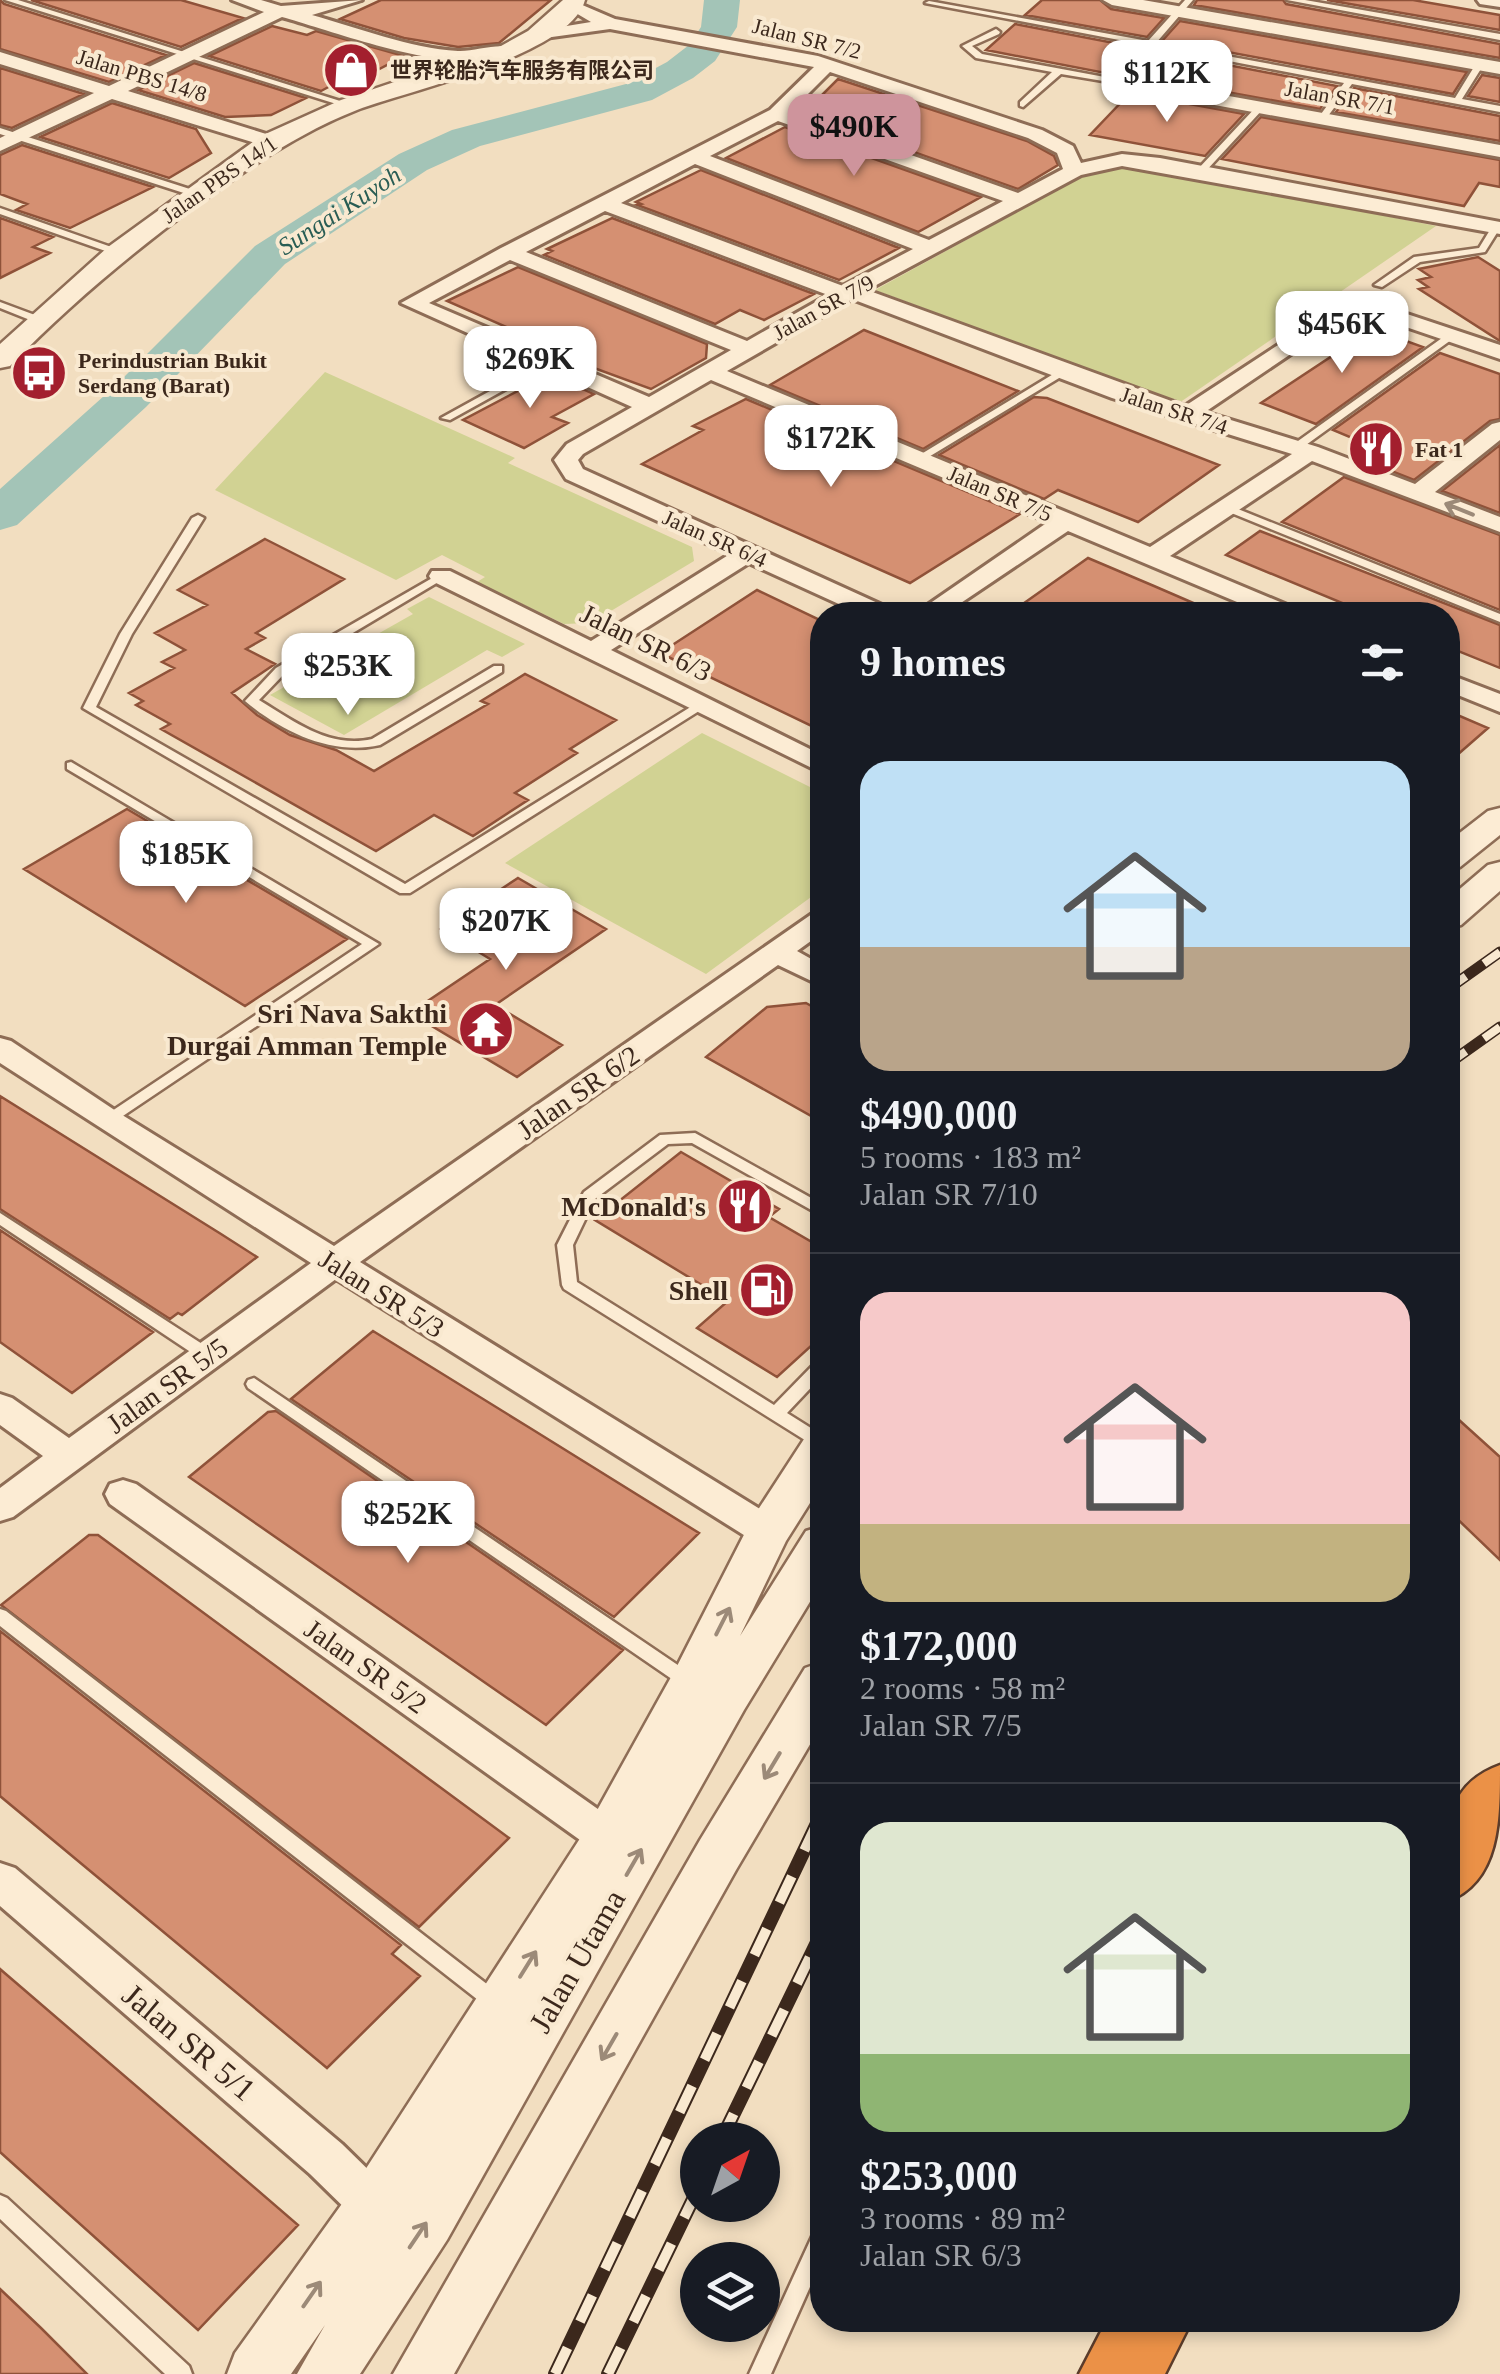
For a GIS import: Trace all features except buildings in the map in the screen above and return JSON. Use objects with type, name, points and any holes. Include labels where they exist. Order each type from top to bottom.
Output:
[{"type":"highway","points":[[1460,1844],[1500,1794]]},
{"type":"highway","points":[[1119,2374],[1145,2332]]},
{"type":"street","points":[[241,0],[383,42],[469,58],[509,51]]},
{"type":"street","points":[[6,137],[280,11],[304,11],[354,0]]},
{"type":"street","points":[[350,32],[339,22],[342,12],[354,0]]},
{"type":"street","points":[[1112,0],[1183,6],[1500,68]]},
{"type":"street","points":[[1486,0],[1500,2]]},
{"type":"street","name":"Jalan SR 7/2","points":[[573,3],[619,26],[819,62],[1034,134],[1066,150],[1074,171]]},
{"type":"street","name":"Jalan PBS 14/1","points":[[0,360],[117,252],[269,140],[350,105],[451,74],[509,51],[536,36],[573,3]]},
{"type":"street","name":"Jalan SR 7/2","points":[[536,36],[619,26]]},
{"type":"street","points":[[380,94],[413,71],[413,60],[383,42]]},
{"type":"street","name":"Jalan PBS 14/8","points":[[0,58],[269,140]]},
{"type":"street","points":[[648,406],[412,304],[777,114],[819,62]]},
{"type":"street","name":"Jalan SR 7/1","points":[[1112,81],[1500,151]]},
{"type":"street","points":[[777,114],[1020,200]]},
{"type":"street","points":[[694,158],[930,248]]},
{"type":"street","points":[[1074,171],[1106,162],[1160,164],[1495,231]]},
{"type":"street","name":"Jalan SR 7/9","points":[[575,449],[848,293],[1074,171]]},
{"type":"street","name":"Jalan SR 7/4","points":[[602,203],[1064,372],[1302,450],[1500,525]]},
{"type":"street","points":[[508,252],[748,349]]},
{"type":"street","points":[[1186,415],[1351,303],[1359,302],[1500,352]]},
{"type":"street","name":"Jalan SR 7/5","points":[[710,372],[1259,602]]},
{"type":"street","points":[[1418,493],[1500,429]]},
{"type":"street","name":"Jalan SR 6/4","points":[[575,449],[566,460],[574,474],[855,602]]},
{"type":"street","points":[[1152,557],[1228,508],[1302,450]]},
{"type":"street","points":[[945,602],[1066,521]]},
{"type":"street","points":[[590,652],[748,553]]},
{"type":"street","name":"Jalan SR 6/3","points":[[441,576],[810,759]]},
{"type":"street","points":[[1460,687],[1500,704]]},
{"type":"street","points":[[1460,850],[1500,818]]},
{"type":"street","points":[[1460,906],[1500,873]]},
{"type":"street","name":"Jalan SR 6/2","points":[[334,1263],[810,929]]},
{"type":"street","points":[[778,953],[810,970]]},
{"type":"street","name":"Jalan SR 5/3","points":[[0,1048],[108,1121],[768,1532]]},
{"type":"street","name":"Jalan SR 5/5","points":[[0,1507],[334,1263]]},
{"type":"street","points":[[0,1407],[70,1456]]},
{"type":"street","points":[[256,2374],[374,2206],[608,1838],[692,1684],[768,1532],[810,1465]]},
{"type":"street","name":"Jalan SR 5/2","points":[[123,1494],[608,1838]]},
{"type":"street","name":"Jalan Utama","points":[[326,2374],[428,2221],[726,1696],[810,1563]]},
{"type":"street","points":[[422,2374],[708,1872],[810,1702]]},
{"type":"street","name":"Jalan SR 5/1","points":[[0,1881],[326,2159],[374,2206]]},
{"type":"lane","points":[[9,0],[350,105]]},
{"type":"lane","points":[[1291,0],[1500,37]]},
{"type":"lane","points":[[928,3],[1146,47],[1500,109]]},
{"type":"lane","points":[[996,32],[966,46],[979,56],[1112,81],[1183,6]]},
{"type":"lane","points":[[1457,101],[1480,64]]},
{"type":"lane","points":[[1023,104],[1059,71]]},
{"type":"lane","points":[[1322,118],[1350,81]]},
{"type":"lane","points":[[1200,172],[1260,108]]},
{"type":"lane","points":[[6,137],[194,193]]},
{"type":"lane","points":[[0,211],[117,252]]},
{"type":"lane","points":[[1495,231],[1500,250]]},
{"type":"lane","points":[[1379,285],[1417,258],[1482,250],[1495,231]]},
{"type":"lane","points":[[0,305],[39,320]]},
{"type":"lane","points":[[1302,450],[1453,335]]},
{"type":"lane","points":[[446,418],[550,362]]},
{"type":"lane","points":[[918,459],[1064,372]]},
{"type":"lane","points":[[1228,508],[1500,618]]},
{"type":"lane","points":[[198,518],[148,594],[104,671],[89,708],[405,890],[701,706]]},
{"type":"lane","points":[[441,576],[280,671],[251,700],[331,745],[355,749],[376,742],[498,670]]},
{"type":"lane","points":[[71,766],[372,944],[108,1121]]},
{"type":"lane","points":[[810,1204],[695,1138],[665,1139],[589,1196],[565,1245],[570,1285],[810,1438]]},
{"type":"lane","points":[[0,1218],[207,1355]]},
{"type":"lane","points":[[776,1414],[810,1379]]},
{"type":"lane","points":[[254,1384],[692,1684]]},
{"type":"lane","points":[[0,1616],[500,2007]]},
{"type":"lane","points":[[0,2205],[181,2374]]},
{"type":"lane","points":[[760,2374],[810,2263]]},
{"type":"green space","points":[[1129,165],[1436,226],[1179,403],[875,290],[1090,172]]},
{"type":"green space","points":[[325,372],[515,458],[508,463],[692,547],[694,561],[591,623],[564,624],[477,582],[485,577],[442,555],[396,580],[215,490]]},
{"type":"green space","points":[[429,597],[525,644],[502,657],[487,650],[344,735],[270,695],[413,614],[407,609]]},
{"type":"green space","points":[[702,733],[810,787],[810,898],[706,974],[505,863]]},
{"type":"waterway","name":"Sungai Kuyoh","points":[[0,515],[130,397],[270,255],[413,162],[466,138],[639,92],[680,70],[702,53],[719,27],[722,0]]},
{"type":"railway","points":[[1460,980],[1500,952]]},
{"type":"railway","points":[[1460,1055],[1500,1027]]},
{"type":"railway","points":[[555,2374],[810,1838]]},
{"type":"railway","points":[[730,2122],[810,1957]]},
{"type":"railway","points":[[608,2374],[682,2222]]},
{"type":"place","name":"世界轮胎汽车服务有限公司","points":[[351,70]]},
{"type":"place","name":"Perindustrian Bukit Serdang (Barat)","points":[[39,373]]},
{"type":"place","name":"Fat 1","points":[[1376,449]]},
{"type":"place","name":"Sri Nava Sakthi Durgai Amman Temple","points":[[486,1029]]},
{"type":"place","name":"McDonald's","points":[[745,1206]]},
{"type":"place","name":"Shell","points":[[767,1290]]}]
